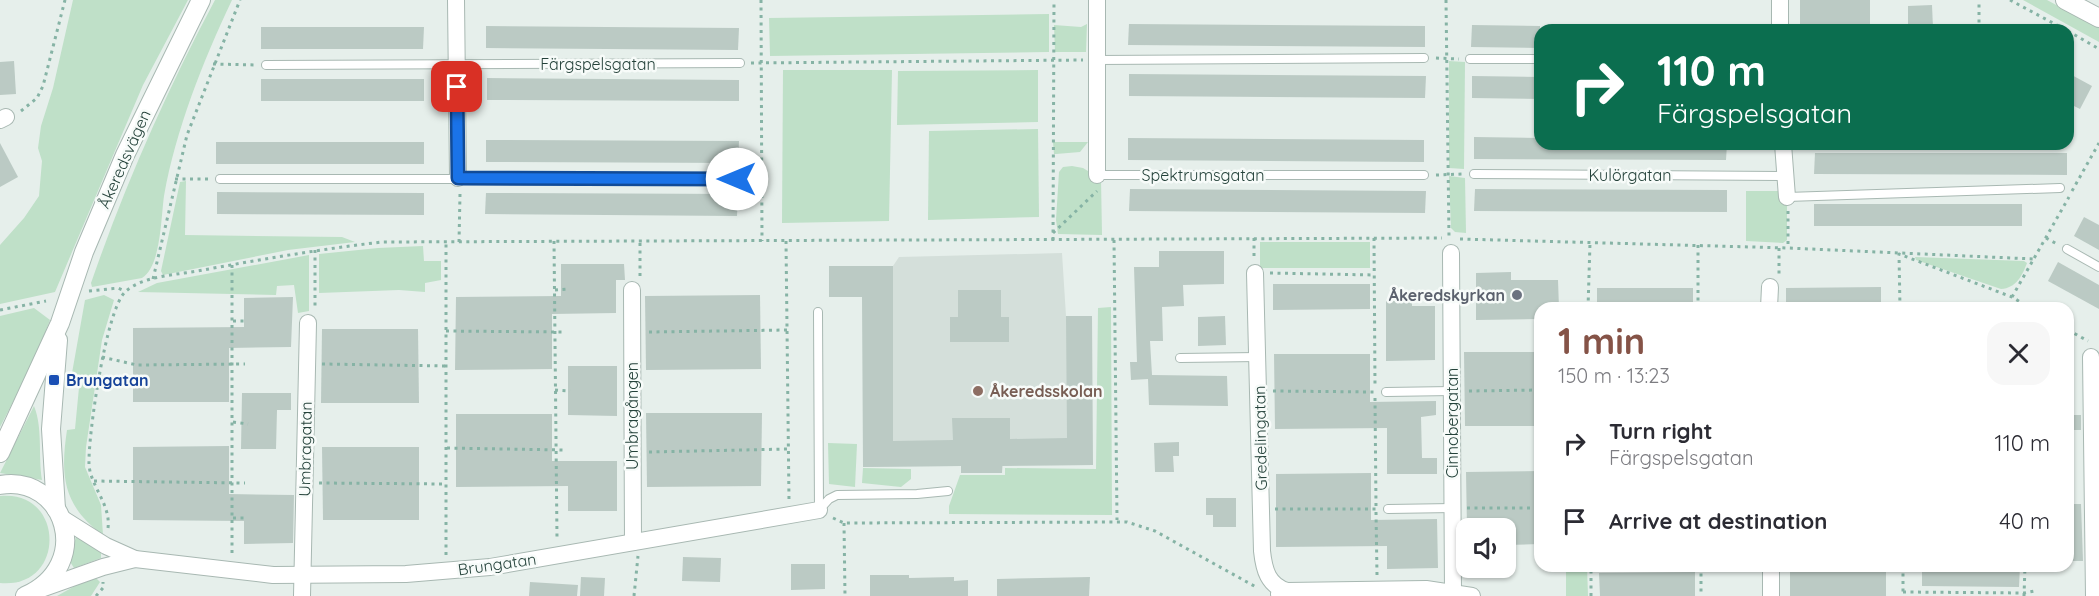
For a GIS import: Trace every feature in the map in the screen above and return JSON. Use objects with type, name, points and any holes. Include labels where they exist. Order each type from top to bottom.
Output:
[{"type":"street","name":"Åkeredsvägen","points":[[0,453],[60,323],[109,190],[159,82],[201,0]]},
{"type":"street","points":[[456,0],[458,178]]},
{"type":"street","points":[[1097,0],[1097,60],[1103,176]]},
{"type":"street","points":[[1780,0],[1780,24]]},
{"type":"street","points":[[2065,0],[2099,18]]},
{"type":"street","points":[[1783,150],[1787,197]]},
{"type":"street","name":"Cinnobergatan","points":[[1450,246],[1454,592]]},
{"type":"street","name":"Gredelingatan","points":[[1255,273],[1262,551],[1267,574],[1281,593]]},
{"type":"street","points":[[1769,302],[1770,287]]},
{"type":"street","name":"Umbragången","points":[[632,290],[633,542]]},
{"type":"street","name":"Åkeredsvägen","points":[[31,594],[55,575],[64,553],[64,530],[58,513],[51,429],[60,323]]},
{"type":"street","name":"Umbragatan","points":[[302,596],[308,323]]},
{"type":"street","points":[[2094,352],[2094,596]]},
{"type":"street","points":[[0,485],[32,489],[58,513]]},
{"type":"street","name":"Brungatan","points":[[58,513],[106,546],[135,559],[273,575],[302,575],[446,571],[490,567],[819,510]]},
{"type":"street","name":"Brungatan","points":[[31,594],[103,567],[135,559]]},
{"type":"street","points":[[1771,572],[1771,596]]},
{"type":"street","points":[[1281,593],[1454,592],[1472,596]]},
{"type":"lane","points":[[1097,60],[1424,58]]},
{"type":"lane","points":[[1470,59],[1534,59]]},
{"type":"lane","name":"Färgspelsgatan","points":[[266,65],[740,63]]},
{"type":"lane","name":"Kulörgatan","points":[[1474,174],[1785,176]]},
{"type":"lane","name":"Spektrumsgatan","points":[[1103,176],[1424,175]]},
{"type":"lane","points":[[220,179],[737,179]]},
{"type":"lane","points":[[1787,197],[2060,189]]},
{"type":"lane","points":[[2067,249],[2099,267]]},
{"type":"lane","points":[[819,312],[819,510]]},
{"type":"lane","points":[[1180,358],[1258,357]]},
{"type":"lane","points":[[1386,393],[1452,391]]},
{"type":"lane","points":[[819,510],[829,499],[837,495],[917,494],[948,490]]},
{"type":"lane","points":[[1389,509],[1453,508]]},
{"type":"path","points":[[3,118],[26,109],[37,98],[50,65],[65,0]]},
{"type":"path","points":[[153,279],[187,135],[240,0]]},
{"type":"path","points":[[761,0],[762,241]]},
{"type":"path","points":[[1053,240],[1054,0]]},
{"type":"path","points":[[1446,0],[1450,246]]},
{"type":"path","points":[[1979,0],[1979,24]]},
{"type":"path","points":[[2010,0],[2054,24]]},
{"type":"path","points":[[2074,35],[2099,49]]},
{"type":"path","points":[[740,63],[1054,58],[1097,60]]},
{"type":"path","points":[[1424,58],[1470,59]]},
{"type":"path","points":[[213,64],[266,65]]},
{"type":"path","points":[[2012,297],[2099,143]]},
{"type":"path","points":[[1424,175],[1474,174]]},
{"type":"path","points":[[1053,233],[1104,185],[1103,176]]},
{"type":"path","points":[[458,178],[459,242]]},
{"type":"path","points":[[175,179],[220,179]]},
{"type":"path","points":[[1787,197],[1788,248]]},
{"type":"path","points":[[106,546],[109,523],[103,498],[89,465],[102,357],[110,317],[125,291],[153,279],[315,250],[382,242],[1374,238],[1450,246],[1590,243],[1788,248],[1899,255],[2034,259]]},
{"type":"path","points":[[1366,592],[1376,509],[1374,238]]},
{"type":"path","points":[[1114,240],[1117,520]]},
{"type":"path","points":[[554,241],[558,555]]},
{"type":"path","points":[[632,290],[640,281],[640,241]]},
{"type":"path","points":[[786,241],[789,516]]},
{"type":"path","points":[[446,242],[446,571]]},
{"type":"path","points":[[1588,302],[1590,243]]},
{"type":"path","points":[[1698,246],[1698,302]]},
{"type":"path","points":[[1770,287],[1779,275],[1779,248]]},
{"type":"path","points":[[308,323],[315,315],[315,250]]},
{"type":"path","points":[[1899,255],[2012,297],[2019,302]]},
{"type":"path","points":[[1899,255],[1900,302]]},
{"type":"path","points":[[230,569],[234,484],[232,265]]},
{"type":"path","points":[[1255,273],[1374,274]]},
{"type":"path","points":[[87,292],[118,288],[125,291]]},
{"type":"path","points":[[555,290],[569,289]]},
{"type":"path","points":[[0,310],[46,301]]},
{"type":"path","points":[[233,321],[247,321]]},
{"type":"path","points":[[632,332],[788,330]]},
{"type":"path","points":[[446,331],[564,332]]},
{"type":"path","points":[[2074,335],[2094,352]]},
{"type":"path","points":[[102,357],[137,365],[245,364]]},
{"type":"path","points":[[307,364],[446,366]]},
{"type":"path","points":[[555,390],[570,391]]},
{"type":"path","points":[[1452,391],[1534,390]]},
{"type":"path","points":[[1259,391],[1375,392]]},
{"type":"path","points":[[233,422],[248,424]]},
{"type":"path","points":[[447,448],[565,450]]},
{"type":"path","points":[[633,452],[788,449]]},
{"type":"path","points":[[94,481],[245,483]]},
{"type":"path","points":[[305,482],[446,484]]},
{"type":"path","points":[[1453,508],[1534,508]]},
{"type":"path","points":[[1261,509],[1389,509]]},
{"type":"path","points":[[819,510],[844,523],[1117,520],[1138,524],[1155,531],[1246,583],[1281,593]]},
{"type":"path","points":[[233,518],[244,518]]},
{"type":"path","points":[[844,523],[845,596]]},
{"type":"path","points":[[633,542],[638,552],[634,596]]},
{"type":"path","points":[[103,567],[105,596]]},
{"type":"path","points":[[1591,572],[1591,596]]},
{"type":"path","points":[[1701,572],[1701,596]]},
{"type":"path","points":[[1903,572],[1903,594],[2024,595],[2035,591]]},
{"type":"path","points":[[2024,595],[2025,572]]},
{"type":"path","points":[[96,596],[103,588]]},
{"type":"shaded area","name":"Åkeredsskolan","points":[[1062,253],[1066,316],[1093,465],[1003,466],[1002,473],[961,473],[961,466],[863,467],[893,297],[829,297],[829,266],[893,266],[899,257]]},
{"type":"green space","points":[[73,0],[188,0],[143,85],[55,292],[0,304],[0,245],[24,218],[39,196],[42,161],[38,148],[41,126],[53,88]]},
{"type":"green space","points":[[215,0],[232,0],[201,71],[183,121],[169,171],[157,253],[153,264],[142,278],[92,287],[91,283],[104,246],[147,139]]},
{"type":"green space","points":[[2023,0],[2047,0],[2099,28],[2099,42],[2074,28],[2074,24],[2066,24]]},
{"type":"green space","points":[[1049,14],[1049,52],[770,56],[769,18]]},
{"type":"green space","points":[[1087,24],[1086,52],[1055,52],[1054,25],[1081,27]]},
{"type":"green space","points":[[1449,61],[1465,62],[1464,169],[1449,168]]},
{"type":"green space","points":[[783,70],[892,70],[889,221],[782,223]]},
{"type":"green space","points":[[1038,70],[1038,122],[897,125],[898,71]]},
{"type":"green space","points":[[1038,129],[1039,217],[928,220],[929,131]]},
{"type":"green space","points":[[1053,142],[1088,142],[1080,152],[1054,154]]},
{"type":"green space","points":[[1063,167],[1083,168],[1101,179],[1102,235],[1058,234],[1056,220],[1059,172]]},
{"type":"green space","points":[[1449,176],[1465,178],[1466,233],[1455,232],[1451,228]]},
{"type":"green space","points":[[186,181],[185,235],[342,237],[355,242],[288,250],[163,275],[161,271],[180,182]]},
{"type":"green space","points":[[1746,191],[1778,191],[1787,203],[1787,240],[1783,243],[1746,241]]},
{"type":"green space","points":[[1260,242],[1370,242],[1370,268],[1260,268]]},
{"type":"green space","points":[[423,246],[424,261],[441,261],[441,280],[425,283],[425,292],[399,290],[319,293],[319,254]]},
{"type":"green space","points":[[309,255],[309,311],[298,313],[294,285],[277,286],[276,295],[138,292],[157,283]]},
{"type":"green space","points":[[1915,257],[2024,261],[2027,263],[2021,277],[2014,284],[2001,289],[1916,260]]},
{"type":"green space","points":[[104,295],[114,300],[102,340],[85,467],[101,505],[103,535],[90,524],[72,501],[67,489],[64,462],[67,430],[75,429],[80,377],[72,373],[85,300]]},
{"type":"green space","points":[[1111,307],[1112,515],[949,514],[949,506],[960,475],[1005,475],[1005,468],[1096,469],[1098,308]]},
{"type":"green space","points":[[34,308],[50,320],[33,364],[0,427],[0,316]]},
{"type":"green space","points":[[34,406],[38,423],[42,480],[0,473]]},
{"type":"green space","points":[[828,443],[857,444],[855,487],[829,484]]},
{"type":"green space","points":[[863,468],[911,469],[911,479],[901,487],[862,483]]},
{"type":"green space","points":[[0,496],[21,498],[37,507],[46,522],[50,539],[47,556],[37,571],[22,581],[0,583]]},
{"type":"green space","points":[[76,537],[101,552],[101,558],[74,568],[69,560]]},
{"type":"green space","points":[[1566,572],[1587,572],[1588,596],[1566,596]]},
{"type":"green space","points":[[96,578],[100,582],[91,596],[57,596],[82,582]]},
{"type":"building","points":[[1800,0],[1870,0],[1870,24],[1800,24]]},
{"type":"building","points":[[1932,5],[1933,24],[1908,24],[1908,6]]},
{"type":"building","points":[[1129,24],[1425,26],[1425,47],[1128,45]]},
{"type":"building","points":[[1472,25],[1534,26],[1534,48],[1471,47]]},
{"type":"building","points":[[486,26],[739,28],[738,50],[486,48]]},
{"type":"building","points":[[261,27],[424,27],[423,49],[261,49]]},
{"type":"building","points":[[14,61],[16,94],[0,95],[0,62]]},
{"type":"building","points":[[1129,74],[1426,76],[1425,98],[1129,96]]},
{"type":"building","points":[[1472,76],[1534,77],[1534,99],[1472,98]]},
{"type":"building","points":[[2074,76],[2092,86],[2080,109],[2074,106]]},
{"type":"building","points":[[487,78],[739,80],[739,101],[487,100]]},
{"type":"building","points":[[261,79],[424,79],[424,101],[261,101]]},
{"type":"building","points":[[1474,137],[1534,138],[1534,150],[1727,150],[1726,160],[1474,159]]},
{"type":"building","points":[[1128,138],[1424,140],[1424,162],[1128,160]]},
{"type":"building","points":[[486,140],[739,141],[738,163],[486,162]]},
{"type":"building","points":[[216,142],[424,142],[424,164],[216,164]]},
{"type":"building","points":[[0,143],[18,177],[0,187]]},
{"type":"building","points":[[1815,153],[2067,153],[2067,175],[1814,174]]},
{"type":"building","points":[[1130,189],[1426,191],[1425,213],[1129,211]]},
{"type":"building","points":[[1475,189],[1727,190],[1727,212],[1474,211]]},
{"type":"building","points":[[217,192],[424,193],[424,215],[217,214]]},
{"type":"building","points":[[486,193],[738,194],[737,216],[485,214]]},
{"type":"building","points":[[1814,204],[2022,204],[2022,226],[1814,226]]},
{"type":"building","points":[[2084,217],[2099,225],[2099,250],[2074,236]]},
{"type":"building","points":[[1159,251],[1224,251],[1224,284],[1183,285],[1184,306],[1162,307],[1163,341],[1150,341],[1152,375],[1227,376],[1228,406],[1149,405],[1148,379],[1131,380],[1130,362],[1137,362],[1134,267],[1159,267]]},
{"type":"building","points":[[2058,262],[2099,285],[2099,309],[2048,281]]},
{"type":"building","points":[[561,264],[624,264],[625,280],[616,280],[616,313],[552,314],[552,369],[455,370],[456,297],[561,296]]},
{"type":"building","points":[[829,266],[893,266],[893,441],[953,440],[952,418],[1010,418],[1010,439],[1067,438],[1066,316],[1092,316],[1093,465],[1002,466],[1002,473],[961,473],[961,466],[863,467],[862,297],[829,297]]},
{"type":"building","name":"Åkeredskyrkan","points":[[1511,272],[1511,280],[1558,280],[1559,302],[1534,302],[1534,319],[1476,320],[1476,273]]},
{"type":"building","points":[[1273,284],[1370,284],[1370,309],[1273,310]]},
{"type":"building","points":[[1881,287],[1881,302],[1786,302],[1786,288]]},
{"type":"building","points":[[1597,288],[1693,288],[1693,302],[1597,302]]},
{"type":"building","points":[[958,290],[1001,290],[1001,317],[1009,317],[1009,342],[950,342],[950,317],[958,317]]},
{"type":"building","points":[[760,295],[761,369],[646,370],[645,296]]},
{"type":"building","points":[[293,297],[291,347],[229,348],[229,402],[133,402],[133,328],[244,327],[244,298]]},
{"type":"building","points":[[1386,301],[1412,301],[1412,306],[1435,306],[1435,360],[1386,361]]},
{"type":"building","points":[[1225,316],[1226,345],[1198,346],[1198,317]]},
{"type":"building","points":[[322,329],[418,329],[419,403],[321,403]]},
{"type":"building","points":[[1464,352],[1534,352],[1534,426],[1465,426]]},
{"type":"building","points":[[1274,354],[1370,354],[1370,402],[1436,401],[1436,415],[1421,417],[1422,458],[1437,458],[1437,474],[1387,474],[1387,428],[1275,429]]},
{"type":"building","points":[[568,366],[617,366],[617,416],[568,415]]},
{"type":"building","points":[[242,393],[291,393],[291,410],[277,410],[276,449],[241,449]]},
{"type":"building","points":[[646,413],[762,413],[761,486],[647,487]]},
{"type":"building","points":[[456,414],[552,414],[552,461],[617,461],[617,511],[568,511],[568,486],[456,487]]},
{"type":"building","points":[[2074,415],[2081,415],[2081,430],[2074,430]]},
{"type":"building","points":[[1179,442],[1179,456],[1173,456],[1174,472],[1155,472],[1154,443]]},
{"type":"building","points":[[229,446],[229,494],[294,495],[293,543],[244,544],[244,521],[133,520],[133,447]]},
{"type":"building","points":[[322,447],[419,447],[419,520],[323,520]]},
{"type":"building","points":[[1534,471],[1534,544],[1516,545],[1516,518],[1467,518],[1466,472]]},
{"type":"building","points":[[1371,473],[1371,520],[1437,519],[1438,568],[1387,569],[1387,546],[1276,547],[1276,474]]},
{"type":"building","points":[[1206,498],[1236,498],[1236,527],[1213,527],[1213,515],[1206,515]]},
{"type":"building","points":[[2074,504],[2081,504],[2083,561],[2074,561]]},
{"type":"building","points":[[683,557],[721,558],[720,582],[682,581]]},
{"type":"building","points":[[791,564],[825,564],[825,589],[791,590]]},
{"type":"building","points":[[1695,572],[1695,596],[1600,596],[1599,573]]},
{"type":"building","points":[[1790,572],[1886,572],[1886,596],[1790,596]]},
{"type":"building","points":[[1922,572],[2020,572],[2019,587],[1922,586]]},
{"type":"building","points":[[870,575],[909,575],[909,578],[954,577],[954,581],[968,580],[968,596],[870,596]]},
{"type":"building","points":[[581,577],[605,578],[604,596],[580,596]]},
{"type":"building","points":[[1090,577],[1089,596],[997,596],[997,579]]},
{"type":"building","points":[[530,582],[578,585],[577,596],[529,596]]},
{"type":"place","name":"Åkeredskyrkan","points":[[1517,295]]},
{"type":"place","name":"Brungatan","points":[[54,380]]},
{"type":"place","name":"Åkeredsskolan","points":[[978,391]]},
{"type":"route","points":[[457,87],[458,178],[737,179]]}]
